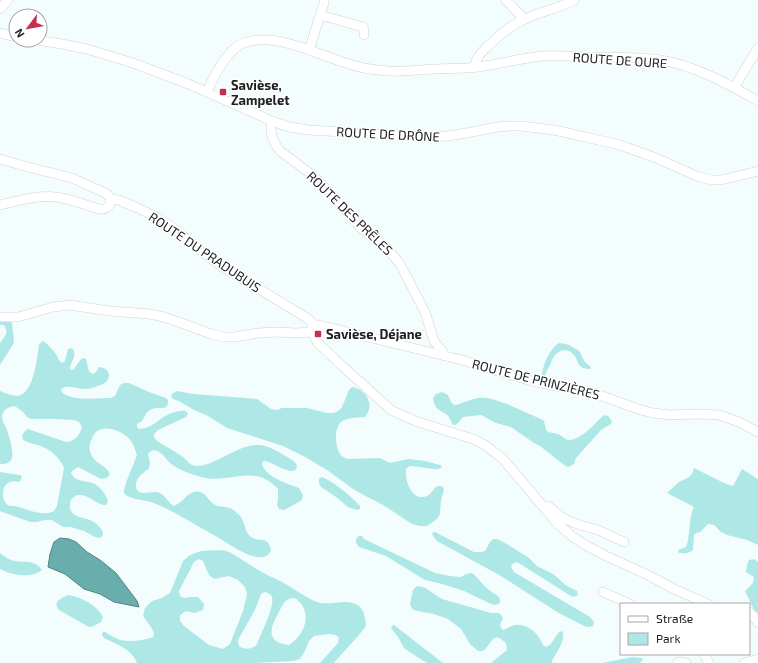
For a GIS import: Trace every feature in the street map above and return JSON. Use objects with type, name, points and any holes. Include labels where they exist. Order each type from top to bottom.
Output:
[{"type":"street","points":[[0,9],[8,0]]},
{"type":"street","points":[[309,50],[324,0]]},
{"type":"street","points":[[506,0],[524,19]]},
{"type":"street","points":[[475,67],[476,60],[506,31],[524,19],[574,0]]},
{"type":"street","points":[[320,15],[363,27],[364,35]]},
{"type":"street","name":"ROUTE DE OURE","points":[[207,91],[216,74],[230,52],[235,47],[243,43],[258,40],[273,40],[309,50],[352,65],[384,70],[404,71],[475,67],[544,56],[661,60],[701,72],[758,101]]},
{"type":"street","name":"ROUTE DE DRÔNE","points":[[48,42],[74,46],[109,55],[154,70],[207,91],[272,121],[295,128],[426,137],[447,136],[498,127],[521,126],[554,130],[620,145],[707,179],[721,180],[758,171]]},
{"type":"street","points":[[734,88],[758,48]]},
{"type":"street","name":"ROUTE DES PRÊLES","points":[[272,121],[270,130],[280,151],[311,174],[361,228],[386,247],[400,264],[425,312],[434,341],[443,352],[444,356]]},
{"type":"street","name":"ROUTE DU PRADUBUIS","points":[[0,159],[78,180],[105,193],[111,200],[118,200],[138,208],[166,223],[220,265],[310,320],[314,338],[388,408],[408,419],[473,439],[486,445],[502,458],[561,527],[573,537],[606,556],[706,603]]},
{"type":"street","points":[[0,205],[32,198],[54,197],[103,209],[109,206],[111,200]]},
{"type":"street","name":"ROUTE DE PRINZIÈRES","points":[[0,317],[18,317],[53,307],[70,305],[109,311],[150,314],[224,337],[313,328],[318,325],[470,362],[536,382],[568,387],[597,394],[653,413],[670,415],[720,415],[739,422],[758,432]]},
{"type":"street","points":[[541,504],[546,505],[563,518],[598,530],[624,542]]},
{"type":"street","points":[[603,592],[628,603]]},
{"type":"street","points":[[750,613],[758,623]]},
{"type":"street","points":[[744,663],[758,659]]},
{"type":"green space","points":[[0,321],[10,321],[12,323],[14,342],[0,365],[0,344],[6,333],[6,328],[4,325],[0,325]]},
{"type":"green space","points":[[43,341],[51,348],[62,363],[65,361],[68,349],[72,348],[74,351],[74,356],[70,368],[71,370],[74,369],[81,359],[84,358],[86,359],[91,373],[93,374],[99,367],[102,367],[107,370],[109,374],[106,382],[86,389],[66,387],[61,389],[62,393],[64,394],[74,398],[111,398],[115,396],[120,385],[129,383],[166,398],[168,400],[167,406],[164,408],[152,409],[147,412],[142,421],[137,424],[139,429],[150,426],[172,413],[186,411],[188,414],[186,417],[158,430],[154,434],[154,437],[157,441],[180,455],[192,465],[197,466],[209,464],[243,448],[259,445],[273,449],[295,462],[297,468],[293,471],[289,471],[264,461],[262,463],[267,472],[272,476],[299,488],[303,495],[302,500],[284,510],[279,509],[277,505],[278,489],[269,481],[250,475],[211,479],[201,477],[177,468],[156,450],[148,454],[150,463],[149,468],[136,482],[136,488],[140,492],[160,493],[174,506],[189,495],[198,491],[203,493],[215,505],[232,509],[241,517],[250,536],[267,542],[271,550],[268,555],[255,557],[247,554],[166,508],[151,502],[131,498],[125,494],[125,485],[137,455],[133,444],[128,437],[119,431],[108,428],[99,430],[95,433],[90,442],[90,452],[93,457],[97,462],[106,468],[110,474],[107,478],[101,479],[78,467],[71,472],[74,478],[92,483],[97,486],[106,496],[108,502],[106,505],[102,505],[83,495],[75,496],[70,503],[73,513],[79,517],[91,520],[100,528],[103,535],[100,538],[71,527],[63,527],[52,520],[30,522],[0,511],[0,472],[22,476],[19,482],[14,481],[5,485],[3,498],[8,505],[40,513],[49,513],[54,511],[57,506],[64,468],[52,452],[41,446],[23,440],[22,435],[28,429],[69,442],[76,438],[82,427],[79,422],[74,420],[31,419],[15,406],[6,409],[2,415],[2,418],[10,441],[12,457],[9,462],[0,464],[0,391],[18,396],[28,389],[36,366],[39,345]]},
{"type":"green space","points":[[559,343],[569,345],[578,350],[585,363],[591,368],[587,369],[581,367],[573,354],[567,350],[563,350],[554,356],[546,372],[545,380],[542,379],[546,360],[555,346]]},
{"type":"green space","points":[[352,387],[362,391],[368,399],[369,408],[365,417],[351,418],[342,421],[338,426],[336,438],[337,447],[340,454],[348,459],[380,458],[390,463],[408,459],[425,461],[442,466],[441,468],[435,469],[410,466],[406,469],[406,478],[409,487],[414,494],[418,496],[422,497],[429,495],[437,486],[443,487],[444,490],[441,500],[440,514],[437,519],[427,526],[412,524],[383,505],[356,491],[327,470],[305,457],[283,446],[227,428],[208,416],[173,399],[171,396],[177,391],[193,394],[257,399],[271,409],[307,408],[327,413],[334,413],[342,407],[349,390]]},
{"type":"green space","points":[[442,392],[448,395],[454,405],[472,399],[485,398],[510,405],[541,419],[544,421],[548,432],[559,434],[568,440],[578,438],[604,415],[608,416],[612,421],[611,424],[601,430],[576,458],[574,464],[568,467],[511,427],[496,423],[481,415],[463,417],[458,423],[453,425],[448,416],[439,410],[434,403],[433,398],[436,394]]},
{"type":"green space","points":[[694,468],[733,486],[742,469],[758,479],[758,545],[747,540],[727,535],[721,532],[714,525],[708,524],[700,532],[694,535],[693,550],[687,553],[679,553],[678,550],[686,547],[694,507],[667,493],[679,482],[689,477]]},
{"type":"green space","points":[[322,477],[347,494],[360,506],[360,509],[357,510],[348,507],[321,487],[319,479]]},
{"type":"green space","points":[[434,532],[474,552],[485,551],[493,539],[497,539],[507,544],[529,558],[537,566],[553,574],[567,586],[577,591],[578,595],[574,597],[571,596],[517,562],[512,564],[511,567],[514,572],[590,617],[594,622],[593,626],[584,626],[557,612],[501,576],[437,541],[432,533]]},
{"type":"green space","points":[[359,536],[362,536],[364,539],[435,573],[461,577],[472,573],[487,588],[498,596],[500,603],[495,605],[491,604],[464,591],[425,580],[386,556],[359,547],[356,543],[356,539]]},
{"type":"green space","points":[[219,550],[229,552],[258,570],[317,602],[354,603],[363,611],[366,626],[334,663],[320,663],[338,643],[339,638],[336,635],[329,634],[314,636],[309,641],[300,659],[293,661],[256,663],[137,663],[132,654],[119,645],[104,638],[102,635],[103,632],[124,641],[141,640],[153,637],[154,633],[143,616],[145,608],[152,601],[162,598],[170,593],[183,561],[190,555],[201,551]],"holes":[[[199,559],[203,561],[209,575],[214,579],[229,576],[238,580],[245,587],[247,594],[243,611],[230,644],[223,649],[209,645],[184,626],[180,621],[180,615],[186,611],[195,613],[203,610],[204,604],[198,597],[184,598],[180,596],[179,591],[194,562]],[[265,592],[270,594],[272,597],[269,614],[256,646],[245,649],[239,646],[238,640],[255,610],[261,594]],[[291,598],[295,598],[301,603],[306,616],[303,629],[295,641],[289,645],[276,641],[273,637],[272,629],[273,623],[284,603]]]},
{"type":"green space","points":[[0,553],[7,558],[19,562],[30,562],[36,564],[42,570],[38,573],[21,575],[0,569]]},
{"type":"green space","points":[[754,559],[758,562],[758,612],[755,612],[745,591],[753,583],[754,577],[746,572],[749,560]]},
{"type":"green space","points":[[417,586],[427,589],[442,599],[491,613],[499,613],[503,619],[500,624],[503,630],[515,625],[526,627],[536,633],[546,647],[550,645],[559,632],[562,631],[562,642],[552,663],[491,663],[507,650],[506,643],[501,639],[495,638],[483,651],[478,651],[470,644],[461,629],[448,619],[412,609],[410,604],[413,590]]},
{"type":"green space","points":[[68,595],[93,605],[103,617],[101,622],[89,627],[59,610],[56,605],[58,601]]},
{"type":"green space","points":[[394,625],[443,663],[427,663],[404,648],[391,628]]},
{"type":"green space","points":[[633,657],[643,659],[640,663],[602,663]]},
{"type":"shaded area","points":[[60,538],[69,539],[76,542],[116,573],[137,601],[139,607],[114,602],[100,594],[84,589],[65,574],[48,567],[54,542]]},
{"type":"place","name":"Savièse, Zampelet","points":[[223,92]]},
{"type":"place","name":"Savièse, Déjane","points":[[318,334]]}]
